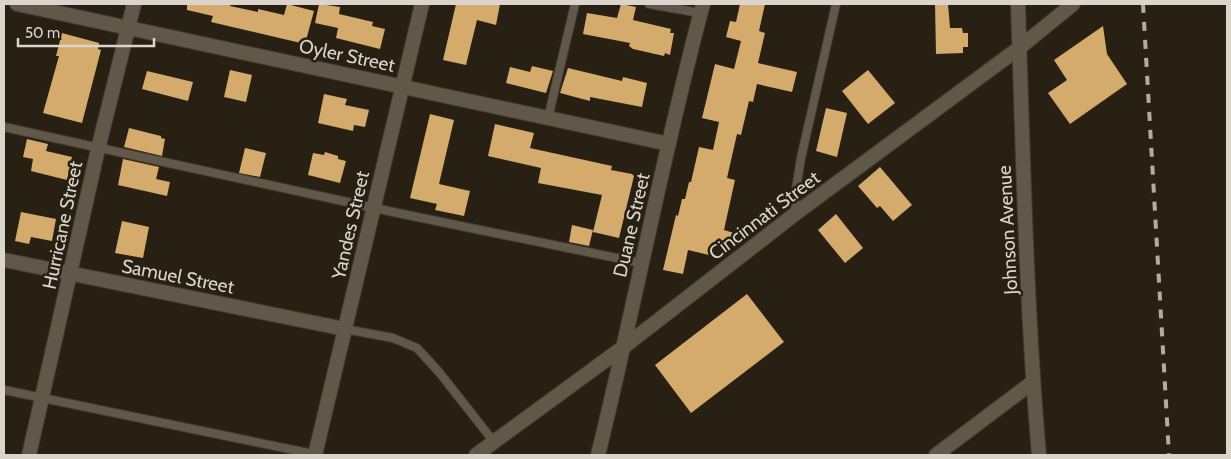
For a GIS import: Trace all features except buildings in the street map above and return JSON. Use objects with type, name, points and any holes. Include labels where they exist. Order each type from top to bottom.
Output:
[{"type":"street","name":"Oyler Street","points":[[17,4],[669,144]]},
{"type":"street","name":"Hurricane Street","points":[[29,455],[98,149],[134,4]]},
{"type":"street","name":"Yandes Street","points":[[316,455],[422,4]]},
{"type":"street","name":"Johnson Avenue","points":[[1018,4],[1033,382],[1039,455]]},
{"type":"street","name":"Cincinnati Street","points":[[476,455],[625,346],[795,214],[1019,48],[1073,4]]},
{"type":"street","name":"Duane Street","points":[[598,455],[625,346],[641,263],[702,9]]},
{"type":"street","name":"Samuel Street","points":[[4,260],[345,329]]},
{"type":"street","points":[[936,455],[1033,382]]},
{"type":"lane","points":[[548,118],[575,4]]},
{"type":"lane","points":[[650,4],[702,9]]},
{"type":"lane","points":[[795,214],[796,189],[801,158],[836,4]]},
{"type":"lane","points":[[4,127],[374,208],[641,263]]},
{"type":"lane","points":[[345,329],[393,338],[417,348],[494,442]]},
{"type":"lane","points":[[4,390],[316,455]]},
{"type":"railway","points":[[1143,4],[1169,455]]}]
